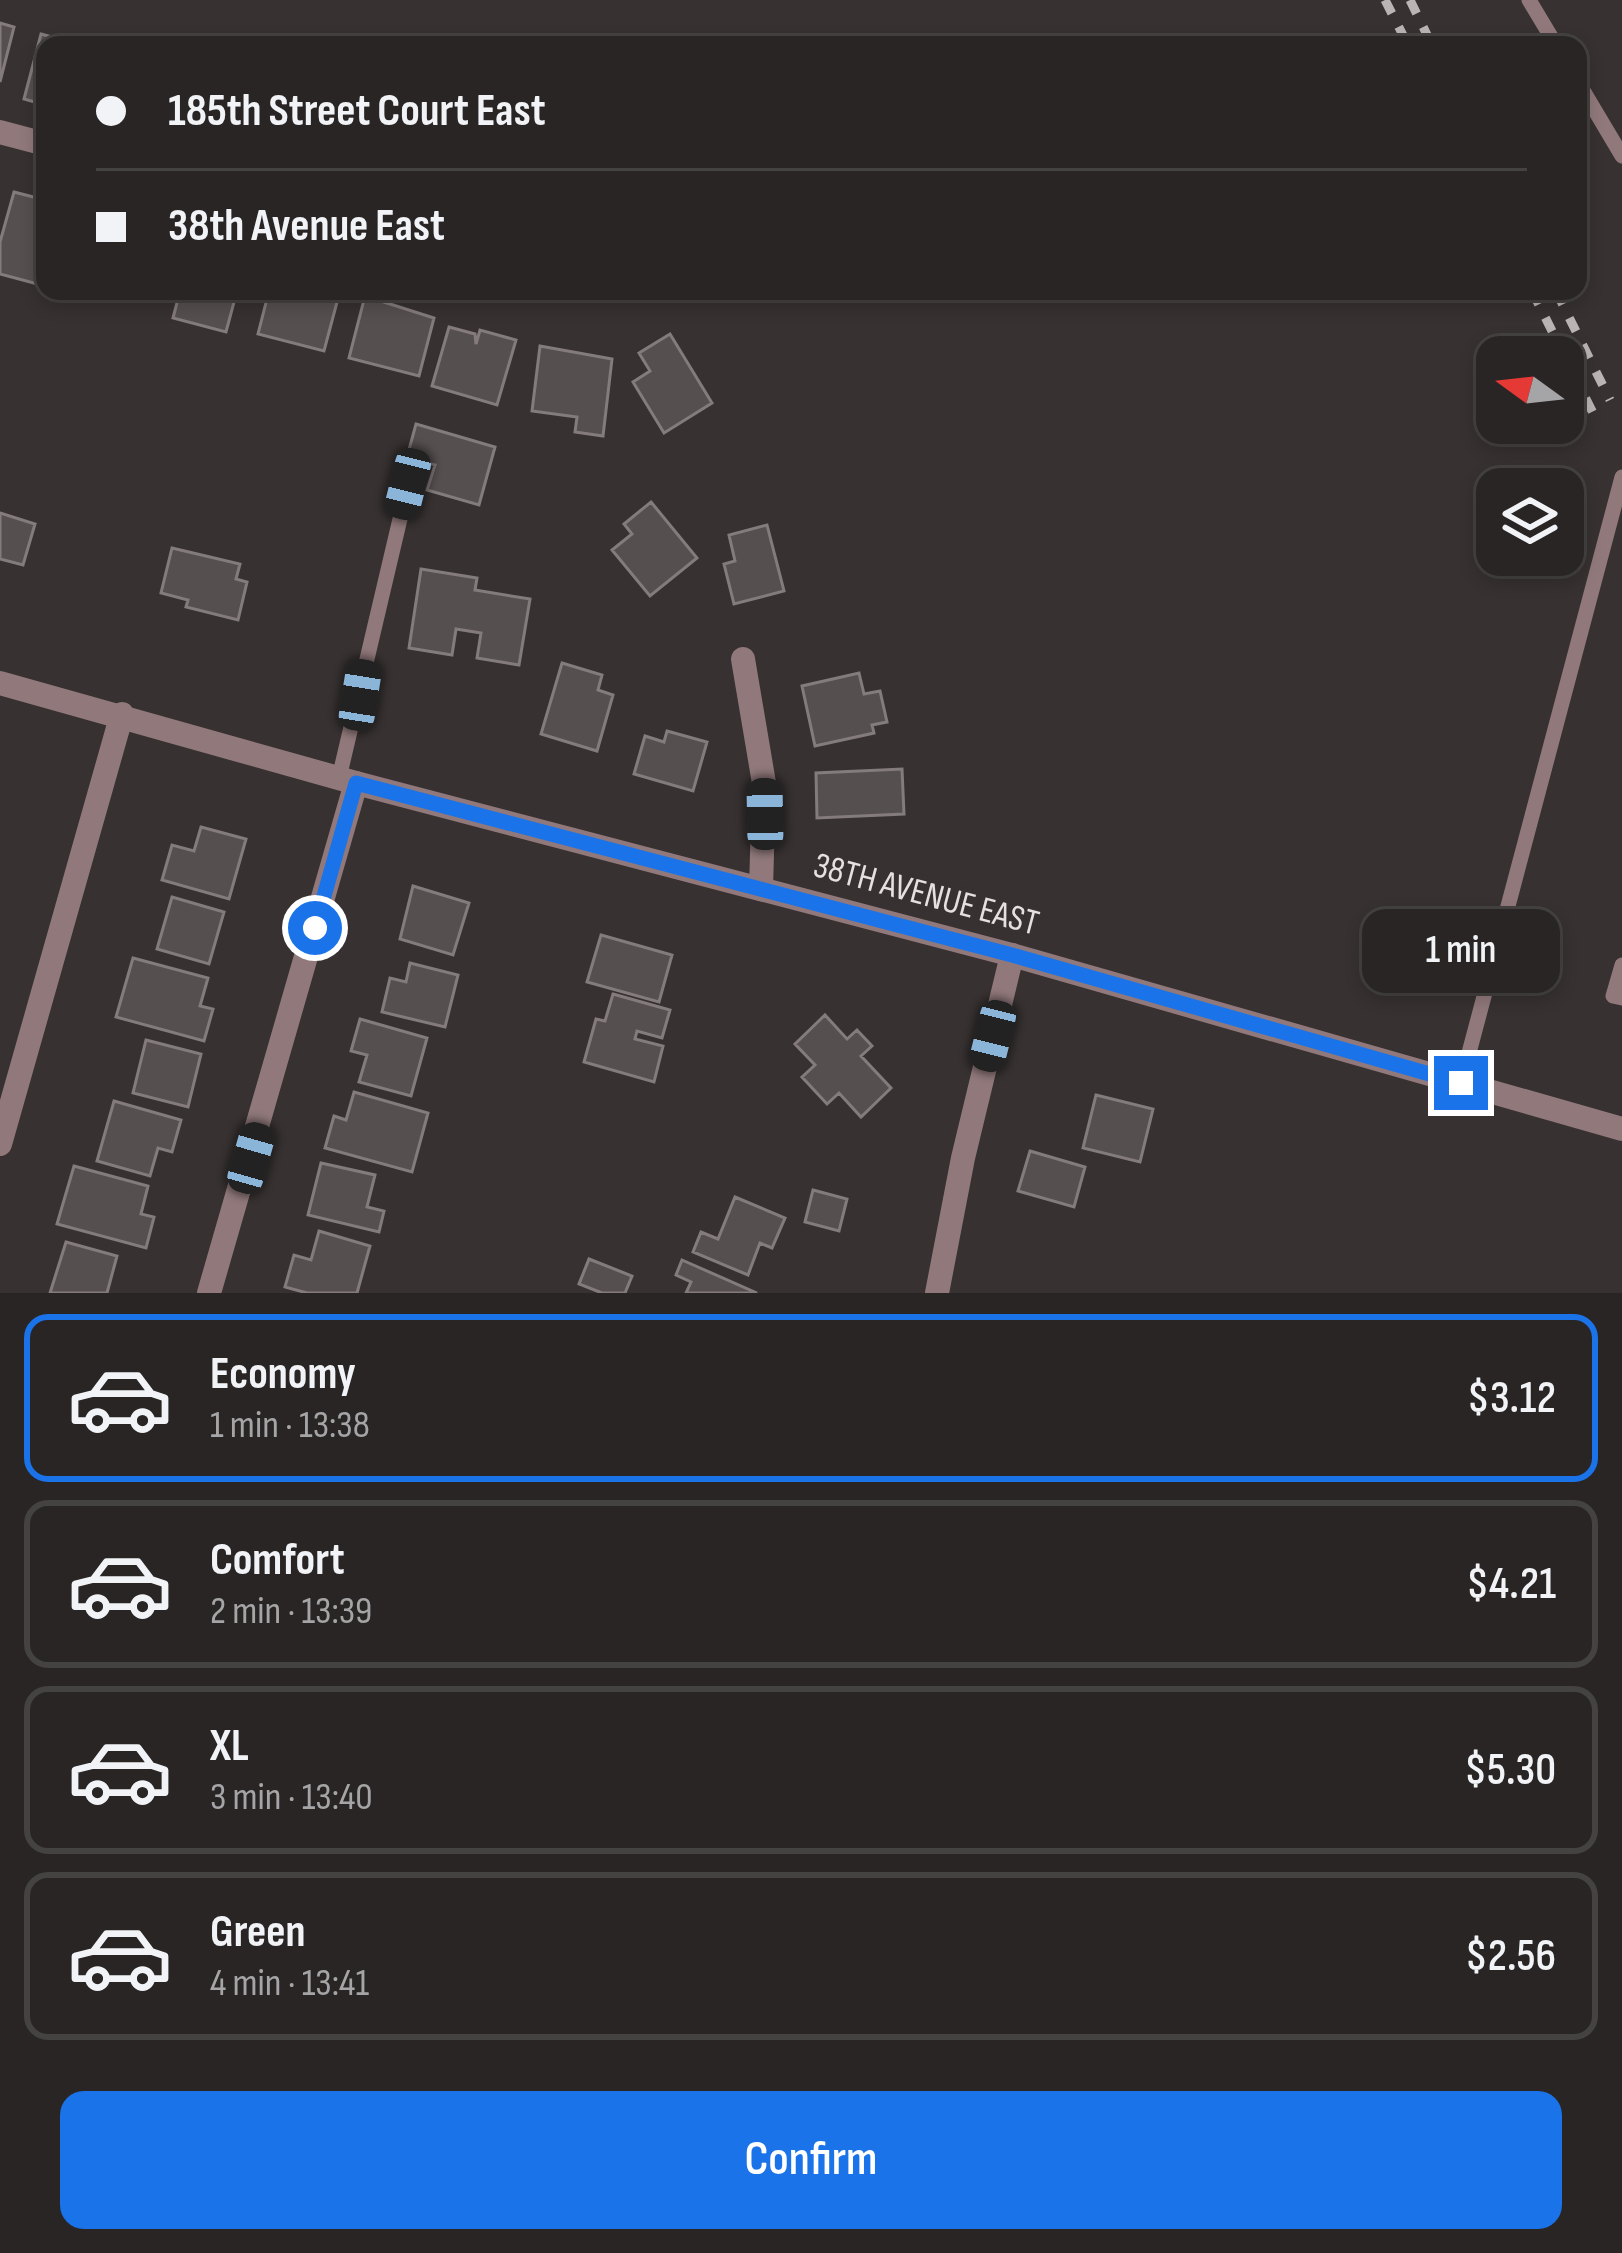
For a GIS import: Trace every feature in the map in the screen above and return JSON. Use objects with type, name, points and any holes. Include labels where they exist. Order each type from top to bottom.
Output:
[{"type":"street","points":[[0,132],[36,142]]},
{"type":"street","points":[[742,658],[764,783],[761,889]]},
{"type":"street","name":"38TH AVENUE EAST","points":[[0,683],[1012,955],[1622,1129]]},
{"type":"street","points":[[0,1144],[122,714]]},
{"type":"street","points":[[209,1293],[348,780]]},
{"type":"street","points":[[937,1293],[1012,955]]},
{"type":"lane","points":[[1529,0],[1551,36]]},
{"type":"lane","points":[[1587,97],[1622,156]]},
{"type":"lane","points":[[1461,1083],[1622,477]]},
{"type":"lane","points":[[348,780],[408,484]]},
{"type":"lane","points":[[1622,965],[1613,996],[1622,998]]},
{"type":"building","points":[[0,23],[14,27],[0,82]]},
{"type":"building","points":[[36,53],[36,102],[24,99]]},
{"type":"building","points":[[14,192],[36,198],[36,284],[0,274],[0,242]]},
{"type":"building","points":[[178,300],[235,300],[226,332],[173,318]]},
{"type":"building","points":[[267,300],[338,300],[324,351],[258,334]]},
{"type":"building","points":[[364,300],[434,318],[419,376],[349,358]]},
{"type":"building","points":[[449,327],[475,334],[476,344],[480,330],[516,340],[497,405],[432,386]]},
{"type":"building","points":[[670,334],[712,403],[664,433],[633,382],[650,371],[639,353]]},
{"type":"building","points":[[540,346],[612,359],[603,436],[575,432],[577,417],[532,411]]},
{"type":"building","points":[[416,424],[495,447],[479,505],[427,490],[435,465],[407,457]]},
{"type":"building","points":[[651,502],[697,558],[650,596],[612,550],[632,534],[624,524]]},
{"type":"building","points":[[0,513],[35,524],[23,565],[0,559]]},
{"type":"building","points":[[767,525],[784,591],[734,604],[724,564],[735,561],[729,535]]},
{"type":"building","points":[[172,548],[240,564],[236,579],[247,582],[238,620],[186,607],[188,600],[161,593]]},
{"type":"building","points":[[421,569],[477,578],[475,590],[530,599],[519,665],[477,658],[481,633],[456,629],[452,655],[409,648]]},
{"type":"building","points":[[562,663],[602,675],[598,690],[613,695],[597,751],[541,734]]},
{"type":"building","points":[[859,673],[864,694],[880,691],[887,722],[872,725],[874,733],[815,746],[802,686]]},
{"type":"building","points":[[667,731],[707,742],[693,791],[634,774],[645,736],[664,742]]},
{"type":"building","points":[[902,769],[904,814],[817,818],[816,773]]},
{"type":"building","points":[[201,827],[246,839],[229,899],[162,880],[172,845],[194,851]]},
{"type":"building","points":[[413,886],[469,903],[453,955],[400,939]]},
{"type":"building","points":[[172,897],[224,912],[209,964],[157,949]]},
{"type":"building","points":[[601,935],[672,955],[659,1002],[587,982]]},
{"type":"building","points":[[133,958],[208,978],[200,1006],[213,1009],[204,1041],[116,1017]]},
{"type":"building","points":[[410,963],[458,975],[445,1027],[382,1012],[390,978],[406,982]]},
{"type":"building","points":[[613,994],[670,1010],[662,1038],[637,1031],[635,1039],[663,1046],[654,1082],[584,1062],[596,1019],[605,1021]]},
{"type":"building","points":[[825,1015],[847,1039],[857,1030],[872,1046],[861,1056],[891,1088],[861,1117],[839,1093],[827,1104],[802,1077],[815,1065],[795,1044]]},
{"type":"building","points":[[360,1019],[427,1038],[411,1096],[359,1082],[367,1055],[351,1051]]},
{"type":"building","points":[[146,1040],[201,1054],[188,1107],[133,1093]]},
{"type":"building","points":[[354,1092],[428,1113],[412,1172],[325,1148],[334,1116],[346,1120]]},
{"type":"building","points":[[1096,1095],[1153,1109],[1140,1162],[1083,1148]]},
{"type":"building","points":[[114,1101],[181,1120],[172,1152],[158,1148],[150,1176],[97,1161]]},
{"type":"building","points":[[1030,1151],[1085,1167],[1074,1207],[1018,1191]]},
{"type":"building","points":[[321,1163],[375,1175],[367,1207],[384,1211],[379,1232],[308,1215]]},
{"type":"building","points":[[74,1166],[148,1186],[141,1214],[154,1217],[146,1248],[57,1224]]},
{"type":"building","points":[[813,1190],[847,1199],[839,1231],[805,1222]]},
{"type":"building","points":[[735,1197],[785,1218],[772,1248],[760,1243],[748,1275],[693,1252],[701,1232],[718,1239]]},
{"type":"building","points":[[319,1231],[370,1246],[357,1293],[307,1293],[285,1287],[294,1255],[311,1260]]},
{"type":"building","points":[[66,1242],[117,1256],[107,1293],[50,1293]]},
{"type":"building","points":[[589,1259],[632,1276],[625,1293],[602,1293],[579,1284]]},
{"type":"building","points":[[682,1260],[757,1293],[686,1293],[691,1282],[676,1275]]},
{"type":"railway","points":[[1385,0],[1403,36]]},
{"type":"railway","points":[[1410,0],[1428,36]]},
{"type":"railway","points":[[1536,300],[1594,415]]},
{"type":"railway","points":[[1560,300],[1610,400]]},
{"type":"route","points":[[315,928],[356,783],[1012,955],[1461,1083]]}]
